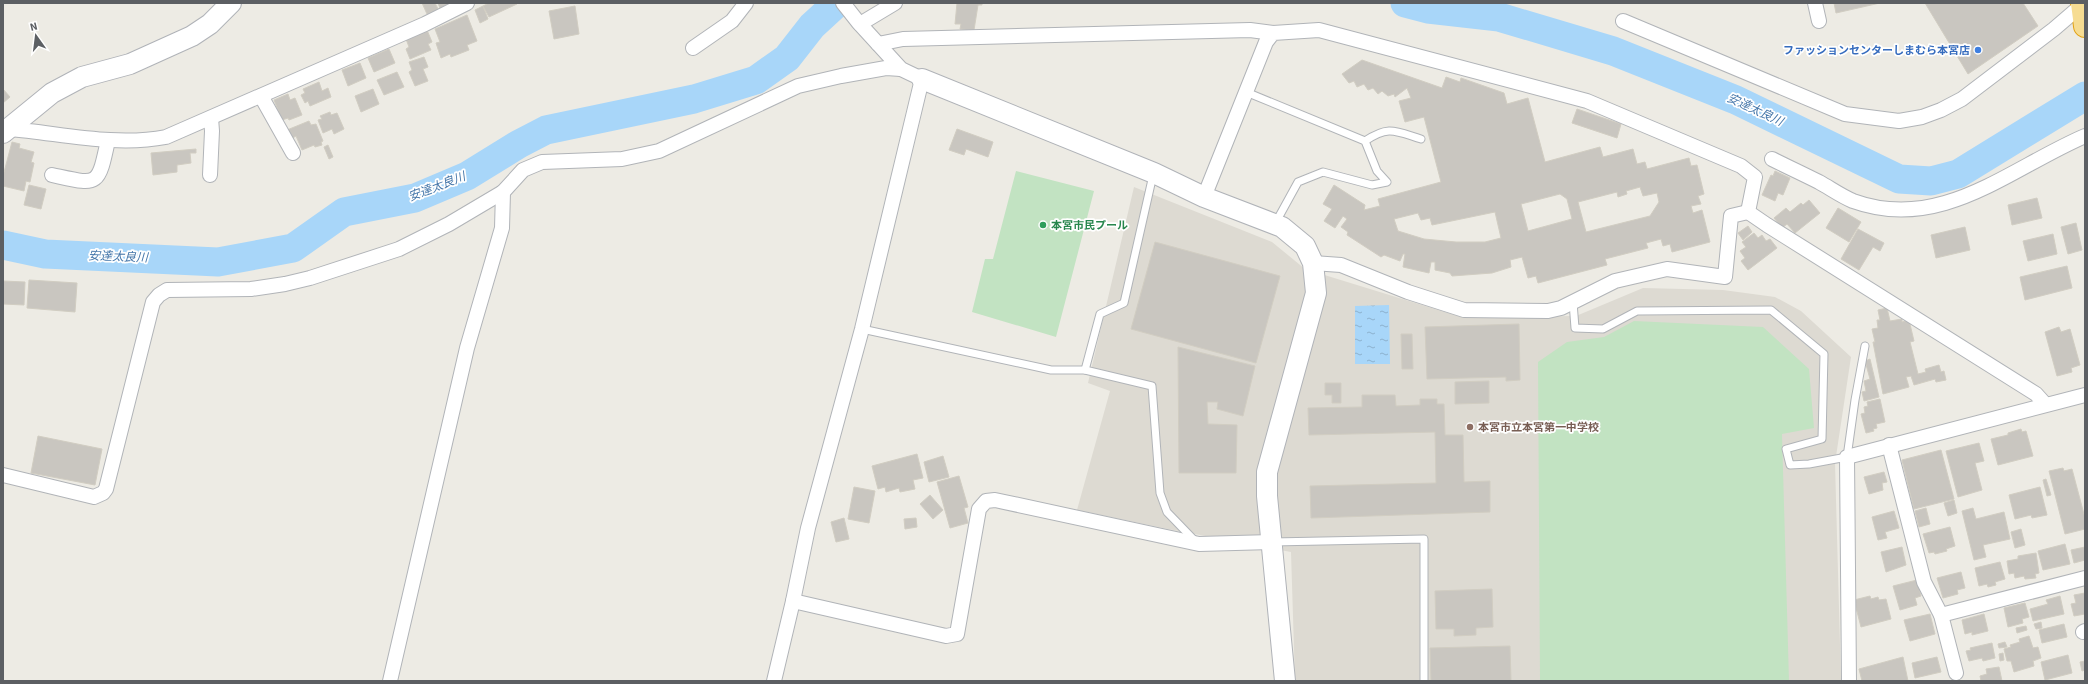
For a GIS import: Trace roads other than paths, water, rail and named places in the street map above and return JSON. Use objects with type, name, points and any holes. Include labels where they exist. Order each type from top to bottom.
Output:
[{"type":"street","points":[[6,131],[52,92],[82,77],[130,64],[192,36],[210,24],[231,3]]},
{"type":"street","points":[[6,131],[108,140],[137,141],[166,137],[418,27],[468,3]]},
{"type":"street","points":[[693,48],[732,21],[746,3]]},
{"type":"street","points":[[843,3],[901,69]]},
{"type":"street","points":[[859,23],[895,3]]},
{"type":"street","points":[[1815,3],[1819,21]]},
{"type":"street","points":[[1623,21],[1846,114],[1898,121],[1928,115],[1962,99],[2054,29],[2083,13]]},
{"type":"street","points":[[878,44],[903,39],[1250,30],[1273,33],[1319,30],[1587,101],[1747,170],[1755,177],[1748,212]]},
{"type":"street","points":[[1204,196],[1266,42],[1273,33]]},
{"type":"street","points":[[3,475],[94,497],[103,493],[108,481],[153,302],[159,295],[167,290],[251,289],[285,284],[310,278],[399,249],[450,224],[503,192],[523,170],[542,162],[622,159],[659,151],[798,86],[886,68],[901,69],[922,79],[1154,173],[1204,196],[1275,224],[1292,234],[1305,246],[1313,263],[1316,293],[1267,472],[1267,496],[1285,681]]},
{"type":"street","points":[[774,681],[794,601],[808,528],[862,329],[922,79]]},
{"type":"street","points":[[261,96],[293,153]]},
{"type":"street","points":[[210,175],[212,130],[211,118]]},
{"type":"street","points":[[1772,159],[1852,200],[1872,207],[1893,210],[1912,209],[1955,201],[2020,171],[2085,136]]},
{"type":"street","points":[[52,175],[87,182],[95,179],[103,167],[108,140]]},
{"type":"street","points":[[390,681],[467,348],[502,228],[503,192]]},
{"type":"street","points":[[1313,263],[1341,265],[1408,292],[1464,310],[1548,311],[1561,308],[1615,281],[1667,269],[1725,276],[1731,216],[1748,212],[2036,394],[2045,404]]},
{"type":"street","points":[[1849,681],[1847,457],[2085,394]]},
{"type":"street","points":[[1889,445],[1924,582],[1941,615],[1956,673]]},
{"type":"street","points":[[794,601],[946,636],[957,634],[979,509],[986,501],[995,500],[1199,544],[1272,542]]},
{"type":"street","points":[[1941,615],[2085,578]]},
{"type":"lane","points":[[1246,92],[1365,141],[1377,171],[1386,182],[1372,186],[1323,172],[1298,182],[1275,224]]},
{"type":"lane","points":[[1365,141],[1379,132],[1387,130],[1420,139]]},
{"type":"lane","points":[[1086,370],[1100,314],[1124,303],[1154,173]]},
{"type":"lane","points":[[1573,302],[1575,328],[1603,329],[1637,311],[1771,310],[1824,354],[1822,439],[1786,449],[1790,465],[1809,464],[1847,457],[1855,400],[1866,346]]},
{"type":"lane","points":[[862,329],[1051,370],[1086,370],[1152,386],[1160,493],[1167,512],[1199,544]]},
{"type":"lane","points":[[1272,542],[1424,539],[1424,681]]},
{"type":"water","points":[[1389,305],[1390,364],[1355,364],[1355,306]]},
{"type":"waterway","name":"安達太良川","points":[[3,245],[45,254],[218,262],[293,248],[344,212],[415,198],[467,176],[519,144],[546,130],[694,99],[756,80],[787,58],[812,26],[837,3]]},
{"type":"waterway","name":"安達太良川","points":[[1405,3],[1428,9],[1499,17],[1613,51],[1736,100],[1899,179],[1931,181],[1958,174],[2085,96]]},
{"type":"place","name":"ファッションセンターしまむら本宮店","points":[[1978,50]]},
{"type":"place","name":"本宮市民プール","points":[[1043,225]]},
{"type":"place","name":"本宮市立本宮第一中学校","points":[[1470,427]]}]
